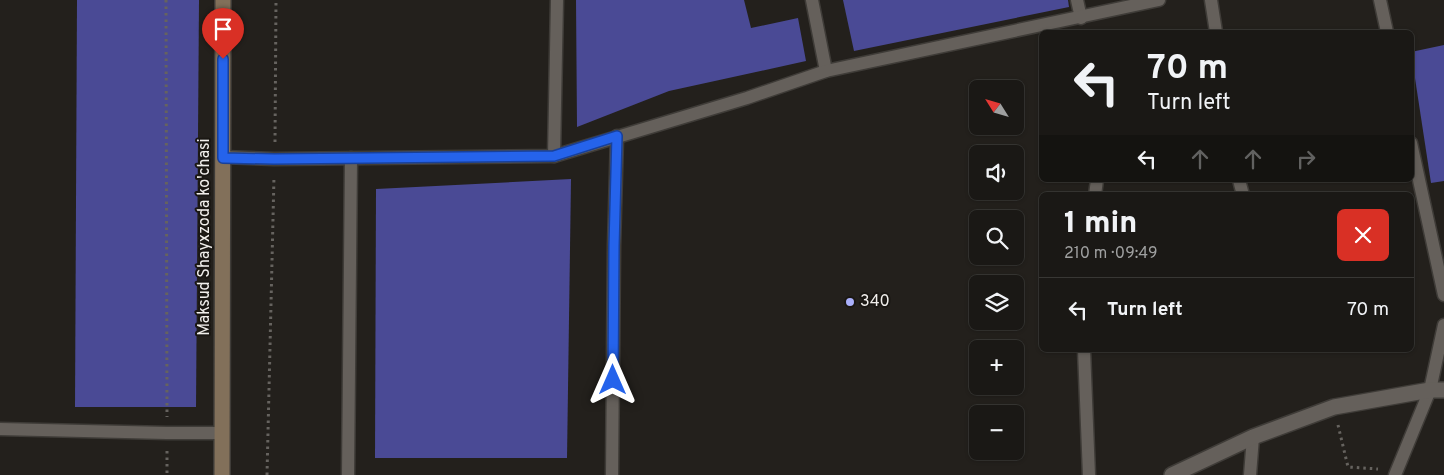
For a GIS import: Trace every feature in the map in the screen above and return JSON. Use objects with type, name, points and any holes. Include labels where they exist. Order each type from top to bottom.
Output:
[{"type":"street","name":"Maksud Shayxzoda ko'chasi","points":[[222,475],[223,0]]},
{"type":"street","points":[[1172,475],[1253,437],[1334,407],[1437,390]]},
{"type":"lane","points":[[554,156],[557,0]]},
{"type":"lane","points":[[812,0],[826,71]]},
{"type":"lane","points":[[1077,0],[1081,18]]},
{"type":"lane","points":[[223,158],[554,156],[747,98],[826,71],[1159,0]]},
{"type":"lane","points":[[1211,0],[1216,30]]},
{"type":"lane","points":[[1380,0],[1387,30]]},
{"type":"lane","points":[[612,475],[617,136]]},
{"type":"lane","points":[[1414,157],[1444,295]]},
{"type":"lane","points":[[348,475],[351,158]]},
{"type":"lane","points":[[1396,473],[1437,390],[1444,325]]},
{"type":"lane","points":[[1084,352],[1089,475]]},
{"type":"lane","points":[[0,429],[222,433]]},
{"type":"lane","points":[[1250,475],[1253,437]]},
{"type":"path","points":[[166,0],[167,475]]},
{"type":"path","points":[[267,475],[276,0]]},
{"type":"path","points":[[1334,407],[1348,467],[1396,473]]},
{"type":"shaded area","points":[[77,0],[199,0],[196,407],[75,407]]},
{"type":"shaded area","points":[[576,0],[744,0],[751,28],[798,18],[806,61],[669,91],[577,127]]},
{"type":"shaded area","points":[[843,0],[1068,0],[1069,7],[854,51]]},
{"type":"shaded area","points":[[1444,45],[1444,181],[1431,183],[1414,72],[1414,51]]},
{"type":"shaded area","points":[[571,179],[567,458],[375,458],[376,189]]},
{"type":"place","name":"340","points":[[850,302]]},
{"type":"route","points":[[223,59],[223,158],[554,156],[617,136],[613,380]]}]
